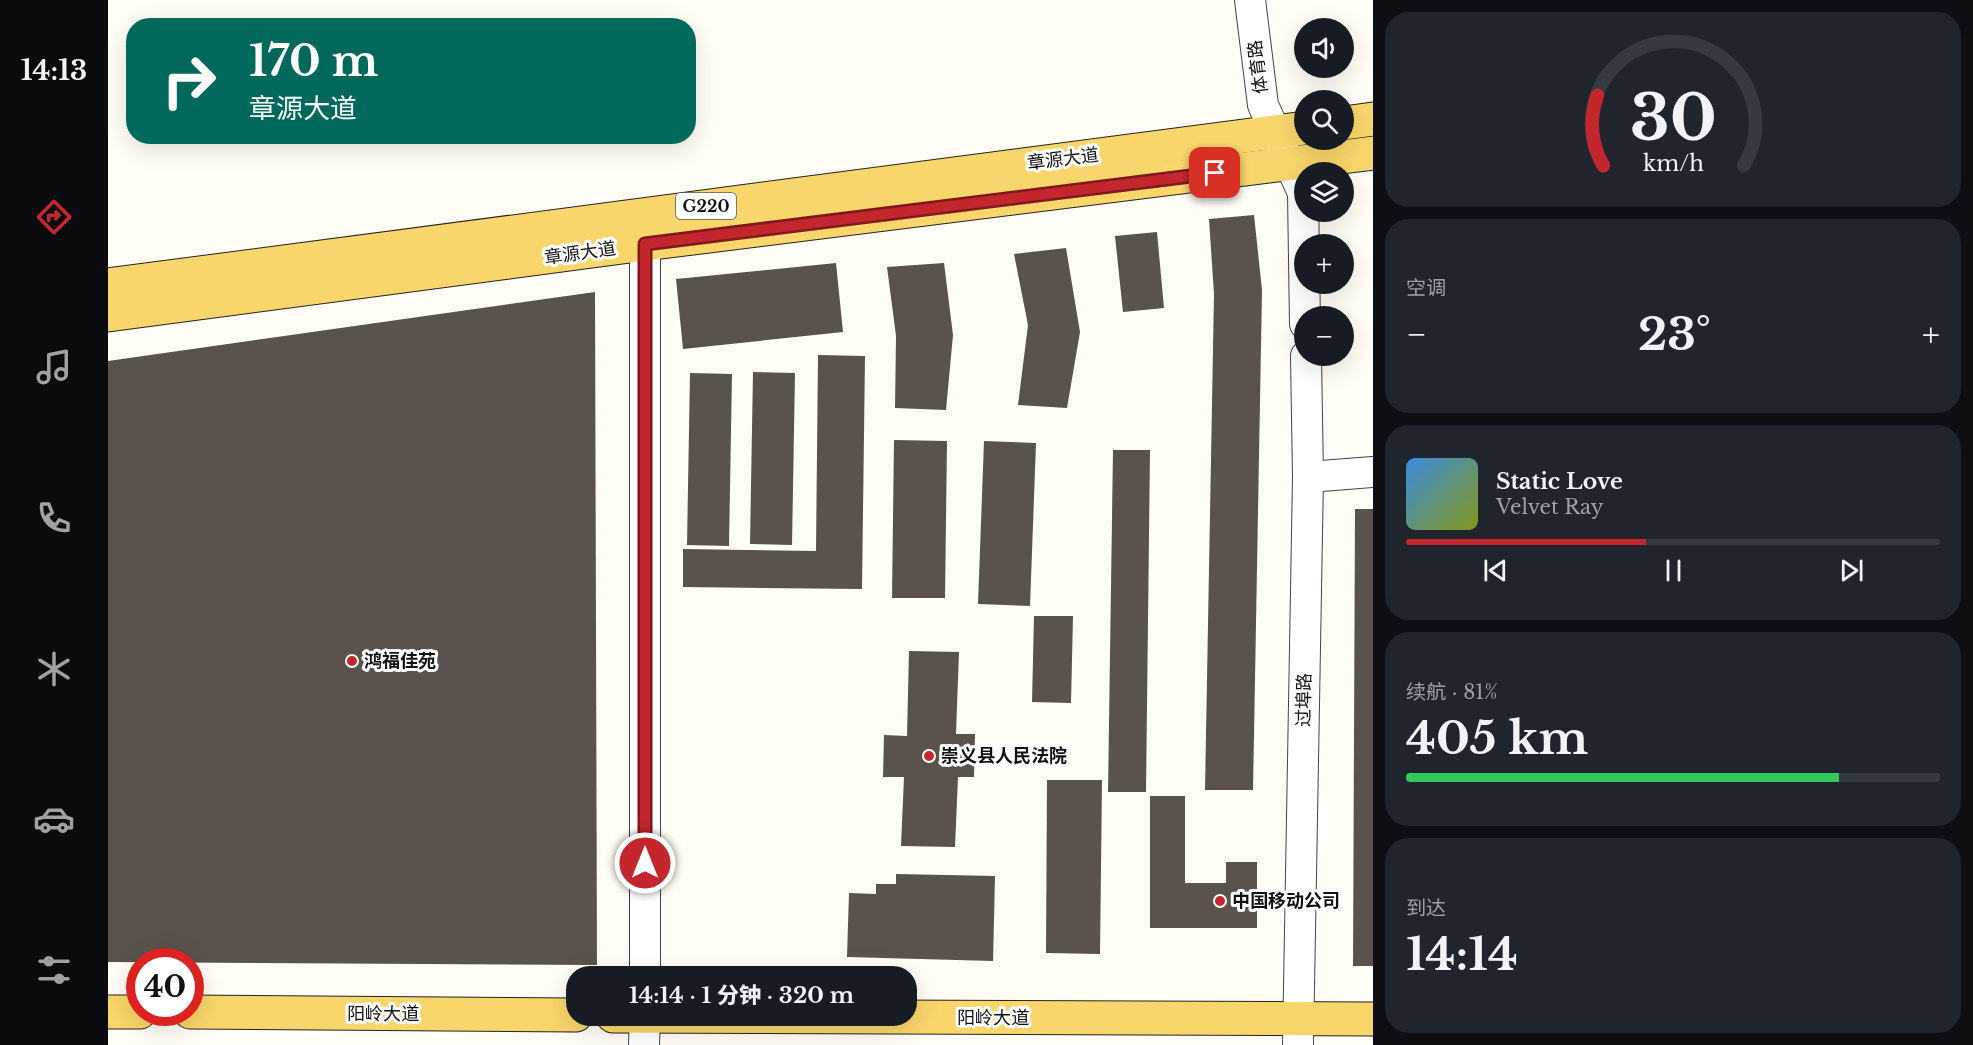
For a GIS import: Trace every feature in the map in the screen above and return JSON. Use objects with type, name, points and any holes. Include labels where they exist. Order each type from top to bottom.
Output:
[{"type":"main road","points":[[1354,122],[1373,119]]},
{"type":"main road","name":"章源大道","points":[[108,315],[644,229],[1289,130]]},
{"type":"main road","name":"章源大道","points":[[108,285],[1289,164],[1373,153]]},
{"type":"main road","points":[[108,1012],[126,1012]]},
{"type":"main road","name":"阳岭大道","points":[[204,1012],[566,1015]]},
{"type":"main road","name":"阳岭大道","points":[[917,1017],[1048,1018],[1298,1031],[1373,1018]]},
{"type":"street","name":"体育路","points":[[1250,0],[1263,105],[1289,130]]},
{"type":"street","points":[[1289,130],[1289,164],[1303,193],[1305,306]]},
{"type":"street","points":[[644,229],[645,966]]},
{"type":"street","name":"过埠路","points":[[1298,1031],[1308,477],[1306,366]]},
{"type":"street","points":[[1308,477],[1373,472]]},
{"type":"street","points":[[644,1045],[645,1026]]},
{"type":"building","points":[[1254,215],[1262,290],[1253,790],[1205,790],[1214,294],[1209,219]]},
{"type":"building","points":[[1157,232],[1164,308],[1123,312],[1115,236]]},
{"type":"building","points":[[1066,248],[1080,332],[1067,408],[1018,405],[1028,325],[1014,254]]},
{"type":"building","points":[[836,263],[843,332],[683,349],[676,279]]},
{"type":"building","points":[[944,263],[953,335],[946,410],[895,408],[896,336],[887,267]]},
{"type":"building","name":"鸿福佳苑","points":[[595,292],[597,965],[204,963],[204,948],[126,948],[126,962],[108,962],[108,361]]},
{"type":"building","points":[[818,355],[865,356],[862,589],[683,587],[683,549],[816,551]]},
{"type":"building","points":[[753,372],[795,373],[792,545],[750,544]]},
{"type":"building","points":[[690,373],[732,374],[729,546],[687,545]]},
{"type":"building","points":[[894,440],[947,441],[945,598],[892,598]]},
{"type":"building","points":[[984,441],[1036,443],[1030,606],[978,604]]},
{"type":"building","points":[[1113,450],[1150,450],[1146,792],[1108,792]]},
{"type":"building","points":[[1355,509],[1373,509],[1373,966],[1353,966]]},
{"type":"building","points":[[1034,616],[1073,616],[1071,703],[1032,702]]},
{"type":"building","name":"崇义县人民法院","points":[[909,651],[959,652],[956,734],[975,734],[974,777],[958,777],[955,847],[901,846],[904,777],[883,777],[884,735],[907,736]]},
{"type":"building","points":[[1047,780],[1102,780],[1100,954],[1046,953]]},
{"type":"building","points":[[1150,796],[1185,796],[1185,883],[1226,883],[1226,862],[1257,862],[1257,928],[1150,928]]},
{"type":"building","points":[[896,874],[995,876],[993,961],[847,957],[849,893],[876,894],[876,884],[896,884]]},
{"type":"place","name":"鸿福佳苑","points":[[352,661]]},
{"type":"place","name":"崇义县人民法院","points":[[929,756]]},
{"type":"place","name":"中国移动公司","points":[[1220,901]]},
{"type":"route","points":[[645,863],[645,244],[1215,173]]}]
